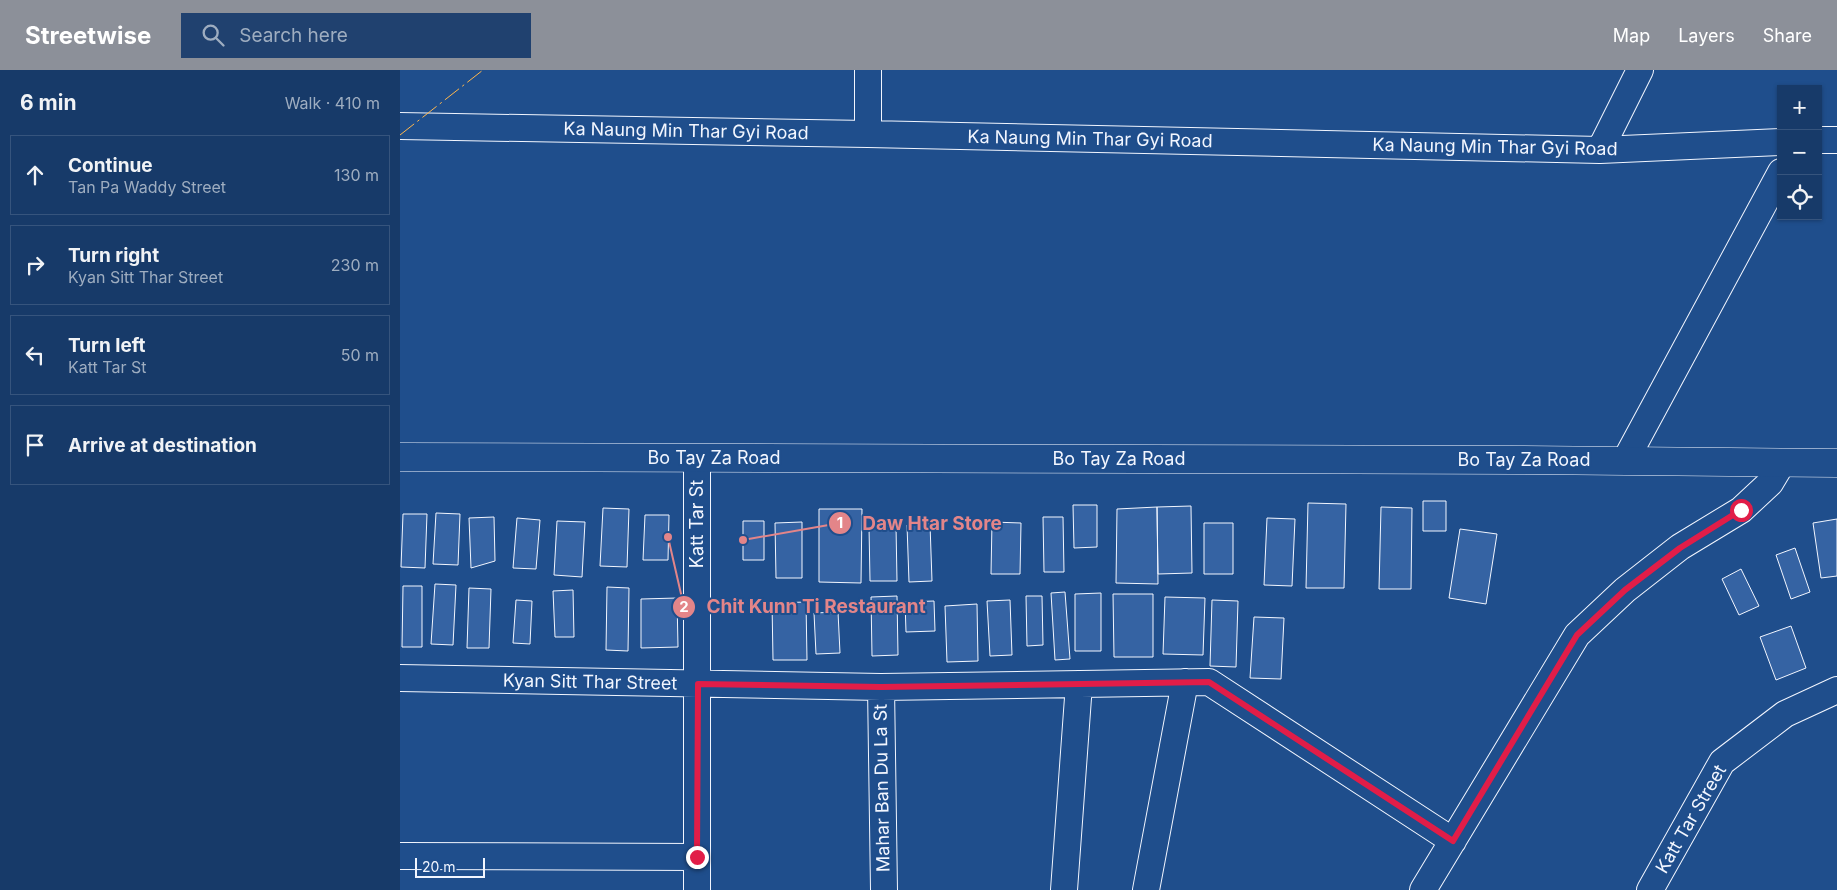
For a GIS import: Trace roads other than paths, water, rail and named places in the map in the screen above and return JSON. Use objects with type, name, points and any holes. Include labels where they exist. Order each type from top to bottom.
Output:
[{"type":"main road","name":"Bo Tay Za Road","points":[[400,457],[1624,460],[1837,463]]},
{"type":"street","points":[[868,70],[868,134]]},
{"type":"street","points":[[1600,150],[1640,70]]},
{"type":"street","name":"Ka Naung Min Thar Gyi Road","points":[[400,126],[1600,150],[1777,142]]},
{"type":"street","points":[[1822,140],[1837,140]]},
{"type":"street","points":[[1624,460],[1779,175]]},
{"type":"street","name":"Katt Tar St","points":[[697,459],[697,890]]},
{"type":"street","points":[[1424,890],[1577,635],[1625,590],[1680,548],[1741,510],[1770,483],[1782,463]]},
{"type":"street","name":"Kyan Sitt Thar Street","points":[[400,678],[881,687],[1209,682],[1453,841]]},
{"type":"street","points":[[1146,890],[1185,682]]},
{"type":"street","points":[[1064,890],[1079,684]]},
{"type":"street","name":"Mahar Ban Du La St","points":[[881,687],[884,890]]},
{"type":"street","name":"Katt Tar Street","points":[[1650,890],[1722,762],[1785,714],[1837,690]]},
{"type":"street","points":[[400,856],[697,857]]},
{"type":"place","name":"Chit Kunn Ti Restaurant","points":[[668,537]]},
{"type":"place","name":"Daw Htar Store","points":[[743,540]]}]
